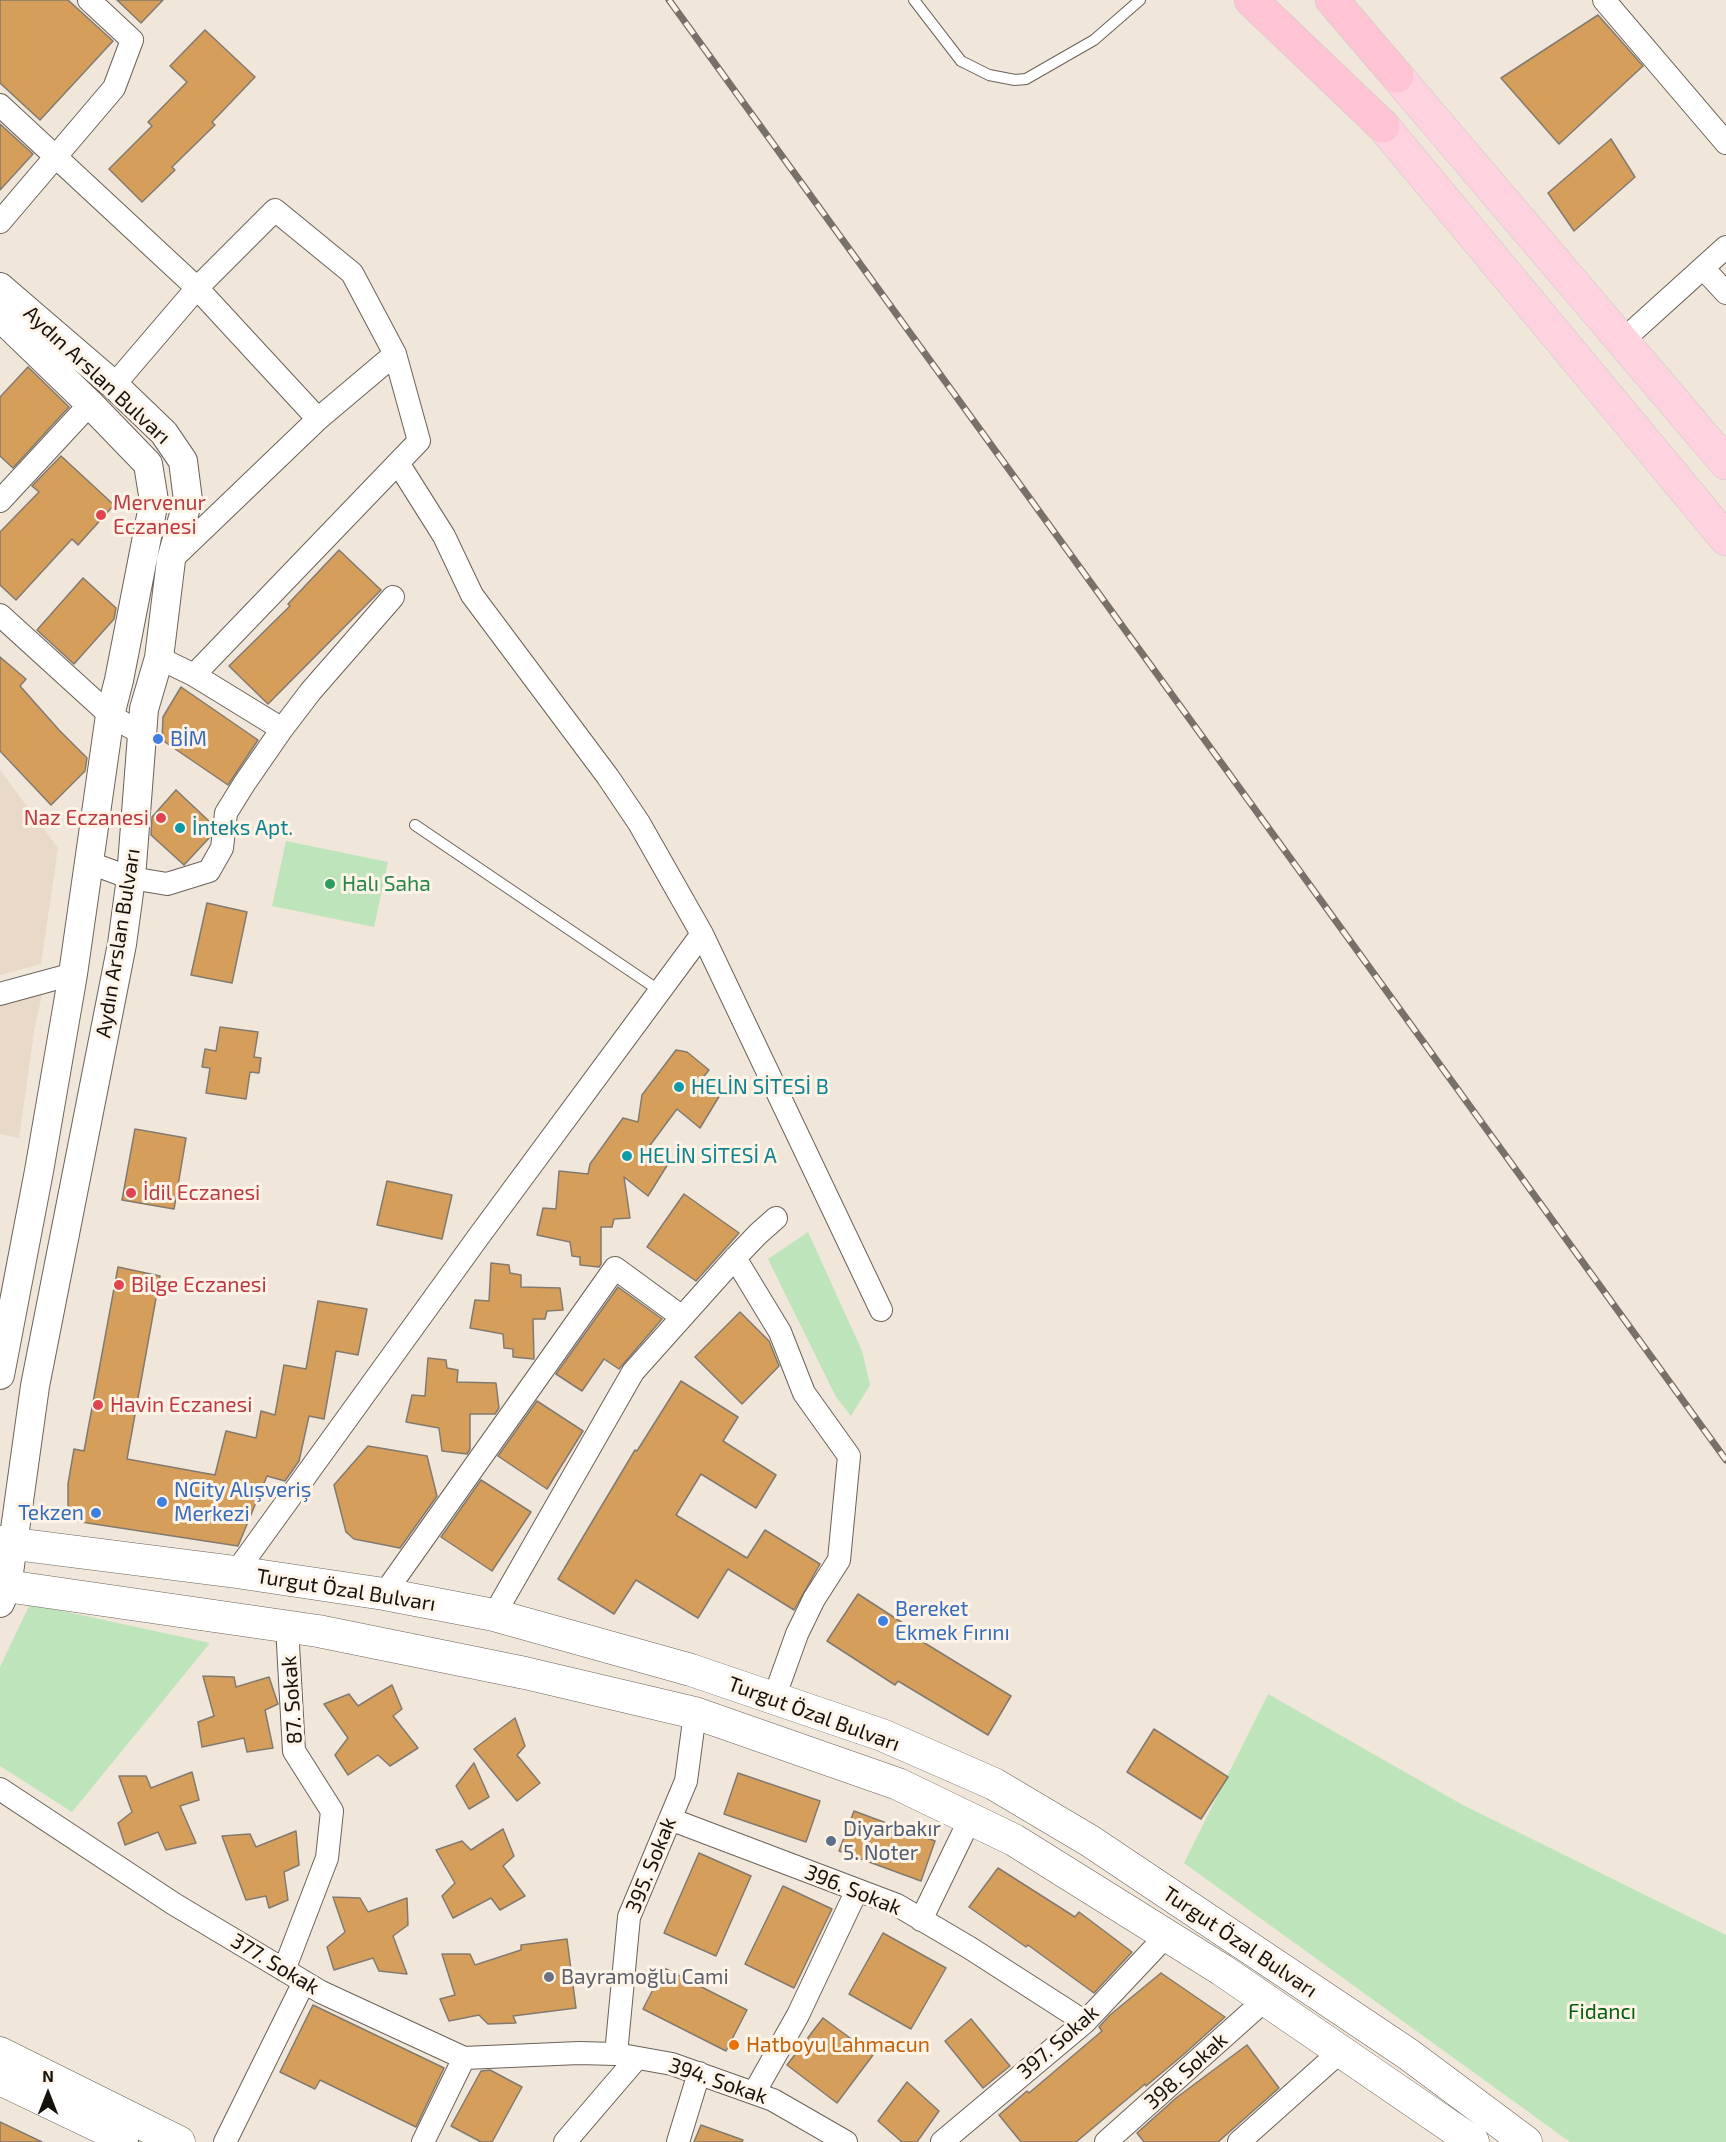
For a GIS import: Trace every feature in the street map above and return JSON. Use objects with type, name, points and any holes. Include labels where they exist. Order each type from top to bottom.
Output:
[{"type":"highway","points":[[1251,0],[1383,126]]},
{"type":"highway","points":[[1280,0],[1383,126]]},
{"type":"highway","points":[[1332,0],[1397,76]]},
{"type":"highway","points":[[1359,0],[1397,76]]},
{"type":"main road","points":[[1397,76],[1726,463]]},
{"type":"main road","points":[[1383,126],[1726,539]]},
{"type":"main road","name":"Turgut Özal Bulvarı","points":[[6,1543],[236,1572],[384,1594],[494,1615],[691,1670],[882,1735],[994,1784],[1090,1841],[1408,2054],[1526,2142]]},
{"type":"main road","name":"Turgut Özal Bulvarı","points":[[2,1592],[318,1631],[525,1673],[695,1713],[898,1784],[1014,1840],[1167,1935],[1342,2050],[1473,2142]]},
{"type":"main road","points":[[0,2053],[179,2142]]},
{"type":"main road","points":[[0,2079],[128,2141]]},
{"type":"street","points":[[0,222],[114,88],[132,40],[89,0]]},
{"type":"street","points":[[1604,0],[1726,142]]},
{"type":"street","points":[[0,105],[197,288],[318,419]]},
{"type":"street","points":[[114,385],[197,288],[274,210],[352,273],[395,354],[419,441],[194,675]]},
{"type":"street","points":[[1622,341],[1726,247]]},
{"type":"street","points":[[1703,268],[1726,293]]},
{"type":"street","name":"Aydın Arslan Bulvarı","points":[[0,287],[114,385],[164,433],[183,461],[188,500],[171,560],[159,658],[144,709],[131,878],[122,944],[35,1386],[6,1543],[2,1592]]},
{"type":"street","name":"Aydın Arslan Bulvarı","points":[[0,317],[90,404],[148,465],[154,501],[110,715],[73,974],[39,1171],[0,1375]]},
{"type":"street","points":[[171,560],[318,419],[395,354]]},
{"type":"street","points":[[0,501],[90,404]]},
{"type":"street","points":[[398,463],[444,536],[472,595],[608,777],[639,823],[702,934],[881,1310]]},
{"type":"street","points":[[90,863],[131,878],[167,885],[209,871],[222,848],[226,813],[282,729],[311,691],[393,597]]},
{"type":"street","points":[[0,615],[110,715],[142,734]]},
{"type":"street","points":[[159,658],[194,675],[282,729]]},
{"type":"street","points":[[236,1572],[479,1236],[702,934]]},
{"type":"street","points":[[0,994],[73,974]]},
{"type":"street","points":[[494,1615],[633,1372],[735,1258],[776,1218]]},
{"type":"street","points":[[735,1258],[780,1332],[804,1393],[849,1456],[839,1560],[814,1599],[797,1634],[774,1698]]},
{"type":"street","points":[[384,1594],[615,1268],[682,1317]]},
{"type":"street","name":"87. Sokak","points":[[284,1970],[327,1858],[332,1811],[294,1751],[287,1627]]},
{"type":"street","name":"395. Sokak","points":[[626,2056],[629,1917],[686,1782],[695,1713]]},
{"type":"street","name":"377. Sokak","points":[[0,1789],[174,1904],[321,1992],[464,2058],[579,2054]]},
{"type":"street","name":"396. Sokak","points":[[670,1819],[897,1905],[970,1948],[1085,2022]]},
{"type":"street","points":[[921,1920],[970,1819]]},
{"type":"street","points":[[754,2093],[798,2015],[857,1890]]},
{"type":"street","name":"397. Sokak","points":[[942,2142],[1085,2022],[1167,1935]]},
{"type":"street","points":[[225,2142],[304,1982]]},
{"type":"street","name":"398. Sokak","points":[[1108,2141],[1266,1999]]},
{"type":"street","points":[[1239,2142],[1342,2050]]},
{"type":"street","name":"394. Sokak","points":[[579,2054],[626,2056],[672,2064],[773,2100],[846,2142]]},
{"type":"street","points":[[565,2142],[626,2056]]},
{"type":"street","points":[[430,2140],[464,2058]]},
{"type":"street","points":[[678,2142],[699,2073]]},
{"type":"lane","points":[[914,0],[961,61],[989,75],[1015,80],[1026,79],[1094,40],[1140,0]]},
{"type":"lane","points":[[415,825],[660,991]]},
{"type":"shaded area","points":[[0,770],[58,848],[41,964],[0,975]]},
{"type":"shaded area","points":[[42,994],[34,1032],[19,1138],[0,1134],[0,1005]]},
{"type":"green space","name":"Halı Saha","points":[[286,841],[388,862],[374,927],[272,906]]},
{"type":"green space","points":[[808,1232],[862,1351],[870,1385],[851,1416],[836,1397],[768,1259]]},
{"type":"green space","points":[[30,1604],[210,1643],[72,1812],[0,1766],[0,1667]]},
{"type":"green space","name":"Fidancı","points":[[1268,1694],[1461,1804],[1726,1935],[1726,2142],[1570,2142],[1184,1863]]},
{"type":"building","points":[[0,0],[68,0],[113,41],[40,120],[0,83]]},
{"type":"building","points":[[117,0],[163,0],[141,23]]},
{"type":"building","points":[[1598,15],[1643,66],[1559,144],[1501,78]]},
{"type":"building","points":[[205,30],[255,77],[212,122],[215,125],[172,167],[175,170],[142,202],[109,169],[152,126],[148,122],[187,82],[170,66]]},
{"type":"building","points":[[0,124],[33,154],[0,190]]},
{"type":"building","points":[[1611,139],[1635,177],[1574,231],[1548,193]]},
{"type":"building","points":[[28,367],[69,407],[13,468],[0,456],[0,397]]},
{"type":"building","points":[[61,456],[114,505],[78,545],[72,539],[16,600],[0,585],[0,532],[39,492],[32,486]]},
{"type":"building","points":[[339,550],[381,590],[268,704],[229,666],[290,606],[288,604]]},
{"type":"building","points":[[83,578],[116,608],[114,619],[74,664],[37,630]]},
{"type":"building","points":[[0,657],[26,679],[20,686],[87,758],[85,771],[51,805],[0,751]]},
{"type":"building","points":[[181,687],[258,740],[228,785],[162,740],[163,717]]},
{"type":"building","name":"İnteks Apt.","points":[[176,790],[211,823],[210,837],[184,865],[151,835],[152,817]]},
{"type":"building","points":[[207,903],[247,912],[232,983],[191,975]]},
{"type":"building","points":[[220,1027],[258,1032],[254,1057],[261,1058],[259,1073],[250,1072],[246,1099],[206,1093],[210,1068],[202,1067],[205,1049],[216,1051]]},
{"type":"building","points":[[676,1050],[687,1052],[709,1070],[701,1080],[720,1095],[700,1128],[677,1109],[648,1148],[668,1164],[648,1196],[624,1177],[630,1218],[614,1219],[612,1227],[601,1227],[601,1264],[599,1267],[580,1265],[580,1257],[572,1256],[570,1242],[537,1235],[543,1208],[556,1209],[559,1171],[588,1174],[590,1164],[623,1118],[638,1122],[642,1095]]},
{"type":"building","points":[[135,1129],[186,1138],[174,1209],[122,1200]]},
{"type":"building","points":[[387,1181],[452,1195],[442,1239],[377,1225]]},
{"type":"building","points":[[684,1194],[739,1233],[696,1281],[647,1247]]},
{"type":"building","points":[[491,1263],[509,1265],[510,1273],[521,1275],[521,1287],[560,1288],[563,1310],[547,1311],[545,1319],[533,1319],[534,1359],[513,1357],[513,1349],[504,1348],[503,1334],[470,1328],[475,1300],[489,1301]]},
{"type":"building","points":[[118,1267],[160,1276],[127,1459],[215,1475],[226,1431],[256,1438],[261,1411],[275,1415],[284,1365],[306,1369],[318,1301],[367,1309],[358,1355],[336,1351],[324,1419],[309,1416],[299,1461],[285,1481],[267,1476],[238,1546],[68,1520],[68,1484],[74,1449],[84,1451]]},
{"type":"building","points":[[618,1287],[662,1319],[619,1369],[604,1359],[582,1391],[556,1374]]},
{"type":"building","points":[[740,1312],[769,1341],[779,1366],[742,1404],[695,1357]]},
{"type":"building","points":[[428,1358],[446,1360],[447,1368],[458,1370],[457,1382],[496,1383],[499,1408],[495,1414],[470,1414],[470,1449],[467,1454],[442,1451],[439,1428],[406,1422],[412,1395],[425,1396]]},
{"type":"building","points":[[681,1381],[738,1417],[723,1441],[776,1475],[756,1508],[701,1474],[676,1515],[747,1558],[765,1530],[820,1564],[794,1610],[728,1569],[698,1618],[636,1580],[614,1614],[558,1579],[635,1450],[637,1451]]},
{"type":"building","points":[[537,1401],[583,1431],[547,1489],[498,1456]]},
{"type":"building","points":[[368,1446],[427,1456],[437,1496],[400,1548],[354,1539],[346,1532],[334,1485]]},
{"type":"building","points":[[481,1480],[531,1512],[492,1571],[441,1537]]},
{"type":"building","points":[[858,1594],[926,1638],[923,1642],[1011,1696],[988,1735],[898,1681],[895,1685],[827,1641]]},
{"type":"building","points":[[203,1676],[234,1677],[236,1687],[269,1677],[278,1704],[265,1710],[273,1748],[247,1752],[244,1738],[202,1747],[198,1722],[214,1716]]},
{"type":"building","points":[[392,1685],[402,1709],[393,1716],[418,1748],[390,1766],[378,1755],[348,1775],[335,1755],[348,1738],[324,1704],[349,1694],[358,1706]]},
{"type":"building","points":[[515,1718],[525,1746],[517,1755],[540,1783],[517,1801],[474,1749]]},
{"type":"building","points":[[1154,1729],[1228,1777],[1201,1819],[1127,1772]]},
{"type":"building","points":[[474,1763],[489,1797],[469,1809],[456,1786]]},
{"type":"building","points":[[192,1772],[199,1800],[180,1806],[196,1843],[166,1850],[158,1832],[125,1845],[118,1823],[132,1812],[119,1776],[146,1776],[151,1788]]},
{"type":"building","points":[[738,1773],[820,1801],[806,1842],[724,1814]]},
{"type":"building","points":[[854,1811],[935,1841],[921,1881],[839,1851]]},
{"type":"building","points":[[503,1829],[514,1856],[503,1866],[525,1896],[500,1910],[491,1898],[453,1918],[442,1896],[455,1883],[436,1850],[462,1841],[471,1850]]},
{"type":"building","points":[[296,1831],[299,1865],[284,1872],[288,1900],[269,1908],[266,1896],[246,1900],[222,1836],[250,1834],[256,1847]]},
{"type":"building","points":[[699,1853],[751,1876],[716,1956],[664,1933]]},
{"type":"building","points":[[998,1868],[1075,1917],[1079,1912],[1132,1952],[1094,1993],[1028,1945],[1026,1947],[969,1907]]},
{"type":"building","points":[[783,1886],[832,1909],[794,1988],[745,1964]]},
{"type":"building","points":[[333,1897],[360,1898],[368,1912],[407,1898],[408,1925],[393,1936],[407,1974],[379,1971],[373,1958],[334,1970],[327,1947],[345,1932]]},
{"type":"building","points":[[883,1933],[946,1968],[911,2029],[849,1994]]},
{"type":"building","points":[[567,1939],[576,2008],[513,2016],[516,2023],[488,2024],[479,2015],[449,2021],[440,1999],[455,1995],[442,1954],[470,1954],[475,1965],[521,1950],[521,1945]]},
{"type":"building","points":[[664,1968],[747,2010],[726,2051],[643,2009]]},
{"type":"building","points":[[1161,1973],[1225,2017],[1183,2055],[1076,2142],[1021,2142],[999,2115],[1027,2091],[1029,2093],[1102,2031],[1099,2027],[1110,2015]]},
{"type":"building","points":[[313,2005],[444,2068],[416,2127],[320,2080],[315,2089],[280,2072]]},
{"type":"building","points":[[823,2018],[873,2055],[837,2103],[787,2065]]},
{"type":"building","points":[[971,2019],[1010,2066],[983,2088],[945,2041]]},
{"type":"building","points":[[1247,2045],[1279,2088],[1218,2142],[1144,2142],[1137,2133],[1176,2098]]},
{"type":"building","points":[[490,2070],[522,2087],[492,2142],[481,2142],[451,2126],[481,2071]]},
{"type":"building","points":[[907,2082],[939,2111],[917,2142],[902,2142],[878,2121]]},
{"type":"building","points":[[0,2122],[42,2142],[0,2142]]},
{"type":"building","points":[[701,2125],[743,2140],[742,2142],[694,2142]]},
{"type":"railway","points":[[669,0],[1726,1460]]},
{"type":"place","name":"Mervenur Eczanesi","points":[[101,515]]},
{"type":"place","name":"BİM","points":[[158,739]]},
{"type":"place","name":"Naz Eczanesi","points":[[161,818]]},
{"type":"place","name":"İnteks Apt.","points":[[180,828]]},
{"type":"place","name":"Halı Saha","points":[[330,884]]},
{"type":"place","name":"HELİN SİTESİ B","points":[[679,1087]]},
{"type":"place","name":"HELİN SİTESİ A","points":[[627,1156]]},
{"type":"place","name":"İdil Eczanesi","points":[[131,1193]]},
{"type":"place","name":"Bilge Eczanesi","points":[[119,1285]]},
{"type":"place","name":"Havin Eczanesi","points":[[98,1405]]},
{"type":"place","name":"NCity Alışveriş Merkezi","points":[[162,1502]]},
{"type":"place","name":"Tekzen","points":[[96,1513]]},
{"type":"place","name":"Bereket Ekmek Fırını","points":[[883,1621]]},
{"type":"place","name":"Diyarbakır 5. Noter","points":[[831,1841]]},
{"type":"place","name":"Bayramoğlu Cami","points":[[549,1977]]},
{"type":"place","name":"Hatboyu Lahmacun","points":[[734,2045]]}]
